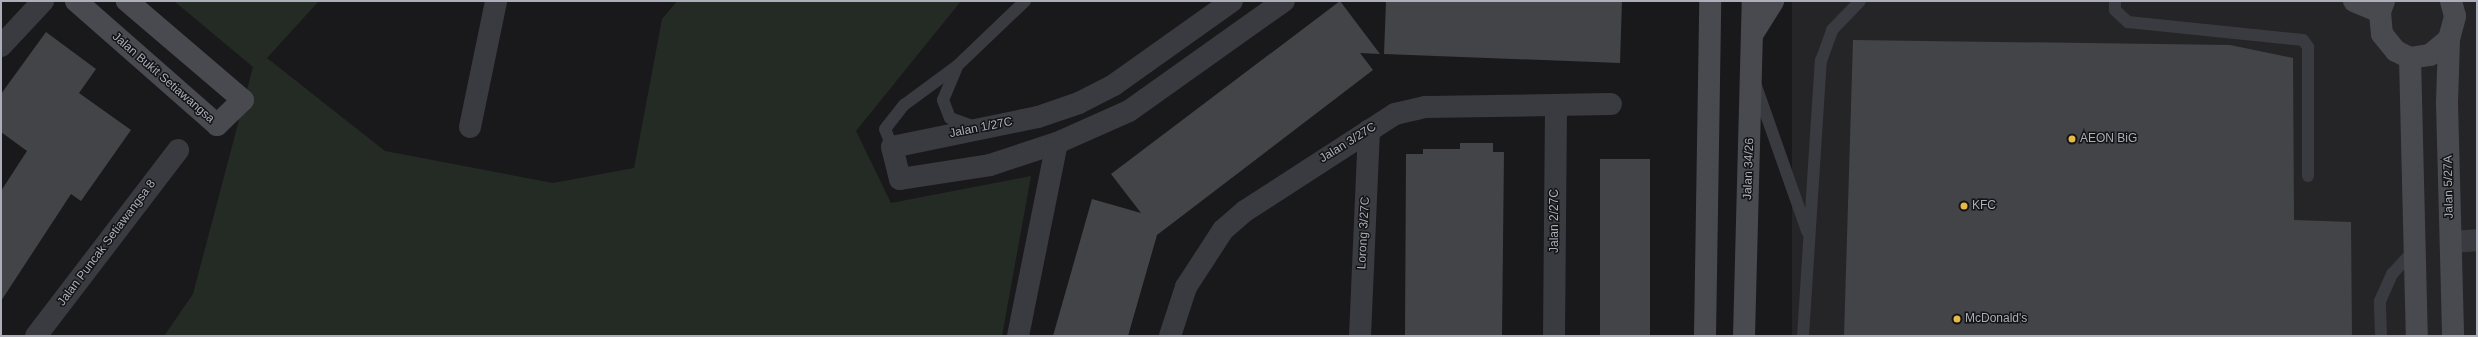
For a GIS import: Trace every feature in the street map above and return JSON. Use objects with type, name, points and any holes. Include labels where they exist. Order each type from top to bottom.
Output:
[{"type":"street","points":[[1,46],[43,1]]},
{"type":"street","name":"Jalan Bukit Setiawangsa","points":[[76,1],[217,125],[243,100],[127,1]]},
{"type":"street","points":[[470,127],[496,1]]},
{"type":"street","name":"Jalan 1/27C","points":[[892,147],[976,128],[1038,117],[1079,103],[1114,84],[1232,1]]},
{"type":"street","points":[[892,147],[900,179],[990,165],[1057,143],[1130,111],[1284,1]]},
{"type":"street","name":"Jalan 34/26","points":[[1744,336],[1753,1]]},
{"type":"street","points":[[1752,36],[1773,1]]},
{"type":"street","points":[[2354,1],[2382,6],[2382,34],[2388,43],[2410,58],[2430,55],[2449,39]]},
{"type":"street","name":"Jalan 5/27A","points":[[2451,1],[2455,16],[2449,39],[2453,336]]},
{"type":"street","points":[[1705,336],[1707,6]]},
{"type":"street","points":[[2410,58],[2417,336]]},
{"type":"street","name":"Jalan 3/27C","points":[[1170,336],[1186,288],[1223,230],[1245,210],[1395,114],[1426,108],[1611,104]]},
{"type":"street","name":"Jalan 2/27C","points":[[1554,336],[1556,106]]},
{"type":"street","name":"Lorong 3/27C","points":[[1360,336],[1369,130]]},
{"type":"street","points":[[1018,336],[1057,143]]},
{"type":"street","name":"Jalan Puncak Setiawangsa 8","points":[[36,336],[178,150]]},
{"type":"street","points":[[2451,242],[2477,240]]},
{"type":"lane","points":[[892,147],[885,129],[904,106],[957,66],[1025,1]]},
{"type":"lane","points":[[1803,336],[1821,61],[1832,30],[1860,1]]},
{"type":"lane","points":[[2115,1],[2115,10],[2128,22],[2304,40],[2308,48],[2308,176]]},
{"type":"lane","points":[[957,66],[943,100],[950,118],[976,128]]},
{"type":"lane","points":[[1752,74],[1809,238]]},
{"type":"lane","points":[[2381,336],[2380,301],[2392,274],[2415,249]]},
{"type":"shaded area","points":[[174,1],[319,1],[267,58],[385,151],[553,183],[634,168],[662,19],[677,1],[961,1],[856,131],[891,203],[1031,176],[1002,336],[164,336],[193,294],[253,67]]},
{"type":"shaded area","points":[[1792,1],[2477,1],[2477,336],[1792,336]]},
{"type":"building","points":[[1340,1],[1380,54],[1360,53],[1373,70],[1157,235],[1128,336],[1053,336],[1092,199],[1141,213],[1111,174]]},
{"type":"building","points":[[1386,1],[1622,1],[1620,63],[1384,54]]},
{"type":"building","points":[[46,32],[96,69],[79,93],[131,130],[81,201],[71,194],[1,301],[1,191],[27,151],[1,132],[1,94]]},
{"type":"building","name":"AEON BiG","points":[[1853,40],[2230,45],[2293,58],[2294,220],[2351,222],[2352,336],[1844,336]]},
{"type":"building","points":[[1460,143],[1493,143],[1493,152],[1504,152],[1502,336],[1405,336],[1406,154],[1423,154],[1423,149],[1460,149]]},
{"type":"building","points":[[1600,159],[1650,159],[1650,336],[1600,336]]},
{"type":"place","name":"AEON BiG","points":[[2072,139]]},
{"type":"place","name":"KFC","points":[[1964,206]]},
{"type":"place","name":"McDonald's","points":[[1957,319]]}]
